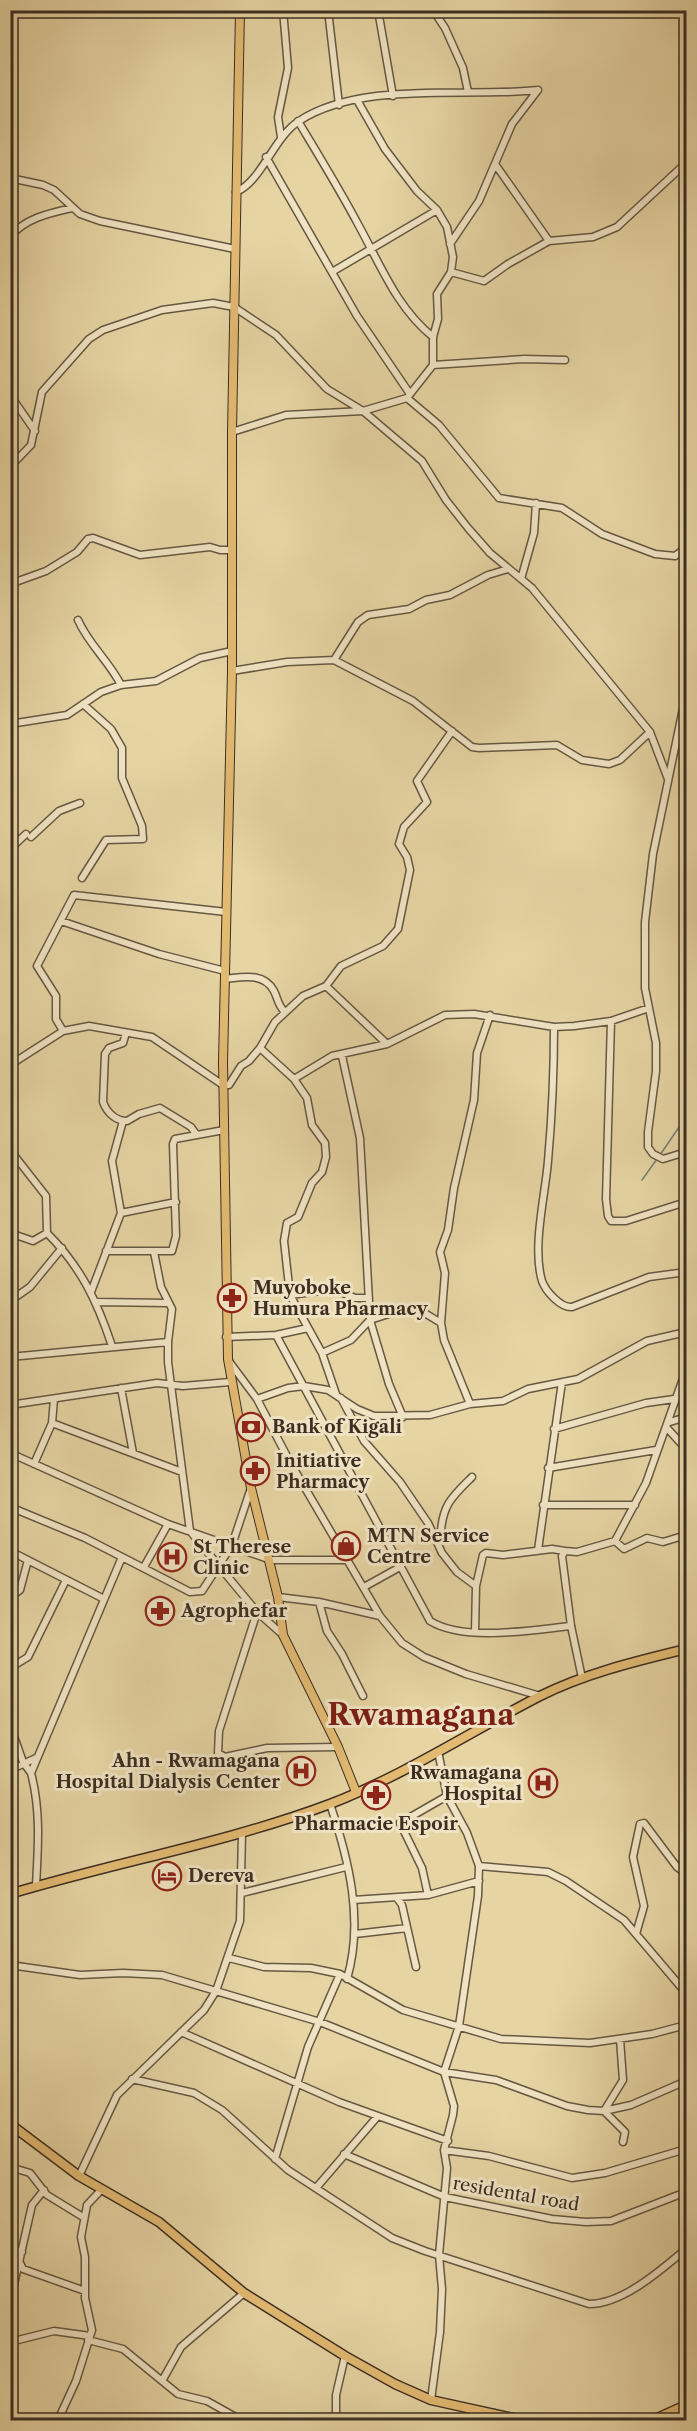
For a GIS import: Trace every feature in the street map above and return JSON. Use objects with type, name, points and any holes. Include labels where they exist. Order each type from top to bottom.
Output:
[{"type":"highway","points":[[10,1894],[242,1833],[330,1804],[438,1751],[541,1696],[582,1678],[687,1648]]},
{"type":"highway","points":[[10,2124],[79,2176],[154,2219],[244,2293],[345,2356],[395,2384],[431,2400],[492,2417],[522,2421]]},
{"type":"highway","points":[[653,2421],[687,2405]]},
{"type":"main road","points":[[240,10],[232,432],[232,671],[224,1019],[226,1337],[230,1382],[250,1488],[271,1560],[283,1635],[338,1747],[356,1792]]},
{"type":"street","points":[[281,137],[278,117],[288,68],[283,10]]},
{"type":"street","points":[[328,10],[339,105]]},
{"type":"street","points":[[378,10],[393,96]]},
{"type":"street","points":[[433,10],[446,28],[463,68],[468,92]]},
{"type":"street","points":[[236,192],[249,183],[281,137],[298,121],[339,105],[357,100],[393,96],[538,90],[512,124],[479,201],[450,244]]},
{"type":"street","points":[[232,432],[303,412],[363,411],[408,396],[433,365],[433,337],[438,319],[437,294],[451,272],[453,257],[447,227],[437,210],[417,191],[386,148],[357,100]]},
{"type":"street","points":[[298,121],[408,315],[433,337]]},
{"type":"street","points":[[266,157],[357,316],[408,396],[439,425],[499,498],[562,508],[596,531],[655,554],[675,556],[687,548]]},
{"type":"street","points":[[451,272],[484,281],[508,264],[549,241],[593,237],[617,228],[687,163]]},
{"type":"street","points":[[495,164],[549,241]]},
{"type":"street","points":[[10,178],[43,185],[54,190],[72,208],[100,221],[235,249]]},
{"type":"street","points":[[10,237],[18,227],[33,219],[72,208]]},
{"type":"street","points":[[332,272],[437,210]]},
{"type":"street","points":[[10,467],[31,445],[42,392],[77,350],[96,334],[162,310],[213,303],[234,307],[276,335],[327,389],[363,411],[422,461],[446,500],[468,528],[554,614],[651,732],[668,779]]},
{"type":"street","points":[[433,365],[565,360]]},
{"type":"street","points":[[10,395],[35,430]]},
{"type":"street","points":[[521,579],[534,533],[536,503]]},
{"type":"street","points":[[10,584],[46,571],[77,552],[88,539],[93,537],[140,555],[210,547],[232,550]]},
{"type":"street","points":[[334,660],[358,622],[368,615],[409,609],[426,600],[450,595],[488,575],[508,569]]},
{"type":"street","points":[[78,620],[91,645],[106,659],[121,685]]},
{"type":"street","points":[[10,724],[67,714],[95,695],[121,685],[156,681],[200,658],[232,651]]},
{"type":"street","points":[[232,671],[288,662],[334,660],[413,701],[472,747],[523,748],[557,745],[582,760],[609,764],[620,760],[651,732]]},
{"type":"street","points":[[687,694],[652,854],[645,922],[644,973],[656,1043],[656,1071],[648,1147],[653,1154],[663,1159],[687,1152]]},
{"type":"street","points":[[82,878],[106,840],[143,839],[142,826],[122,778],[122,748],[115,733],[83,704]]},
{"type":"street","points":[[10,1065],[63,1031],[89,1026],[152,1037],[224,1085],[229,1085],[241,1066],[249,1061],[260,1048],[268,1030],[285,1012],[303,996],[326,986],[341,966],[383,946],[398,929],[410,870],[407,857],[399,844],[400,836],[427,802],[417,781],[452,731]]},
{"type":"street","points":[[10,849],[59,811],[80,803]]},
{"type":"street","points":[[63,1031],[56,1018],[56,996],[37,966],[74,895],[226,912]]},
{"type":"street","points":[[61,921],[225,975],[262,979],[271,987],[279,1006],[285,1012]]},
{"type":"street","points":[[326,986],[387,1044]]},
{"type":"street","points":[[294,1079],[332,1056],[342,1056],[387,1044],[445,1015],[490,1016],[554,1027],[611,1021],[649,1008]]},
{"type":"street","points":[[470,1404],[448,1352],[441,1323],[445,1273],[440,1252],[448,1230],[454,1188],[474,1100],[477,1053],[490,1016]]},
{"type":"street","points":[[224,1019],[226,1270]]},
{"type":"street","points":[[611,1021],[606,1200],[608,1216],[611,1221],[626,1221],[687,1202]]},
{"type":"street","points":[[554,1027],[555,1081],[540,1242],[542,1278],[546,1288],[561,1305],[572,1307],[650,1277],[687,1272]]},
{"type":"street","points":[[126,1033],[123,1043],[109,1048],[103,1064],[103,1102],[111,1115],[123,1121],[160,1108],[191,1127],[196,1134]]},
{"type":"street","points":[[260,1048],[294,1079],[307,1098],[312,1125],[325,1143],[326,1157],[322,1173],[312,1183],[298,1217],[286,1226],[284,1241],[290,1295],[322,1353],[338,1395],[364,1441],[400,1482],[435,1537],[442,1554],[457,1572],[476,1586]]},
{"type":"street","points":[[342,1056],[361,1147],[370,1320],[389,1384],[403,1417]]},
{"type":"street","points":[[91,1292],[121,1213],[112,1161],[123,1121]]},
{"type":"street","points":[[106,1251],[172,1251],[175,1245],[176,1202],[173,1144],[175,1139],[224,1130]]},
{"type":"street","points":[[10,1150],[46,1196],[47,1233],[62,1248],[97,1302],[112,1346]]},
{"type":"street","points":[[121,1213],[176,1202]]},
{"type":"street","points":[[10,1233],[33,1241],[47,1233]]},
{"type":"street","points":[[10,1301],[30,1287],[62,1248]]},
{"type":"street","points":[[154,1252],[160,1281],[173,1315],[168,1342],[168,1362],[173,1384],[190,1531],[257,1612],[283,1635]]},
{"type":"street","points":[[290,1295],[334,1289],[355,1298],[369,1298]]},
{"type":"street","points":[[97,1302],[168,1303]]},
{"type":"street","points":[[322,1353],[351,1340],[370,1320],[399,1311],[414,1310],[441,1323]]},
{"type":"street","points":[[226,1337],[276,1335],[308,1328]]},
{"type":"street","points":[[257,1399],[288,1388],[304,1386],[322,1388],[338,1395],[365,1413],[403,1417],[443,1413],[470,1404],[503,1401],[528,1389],[587,1374],[647,1341],[687,1332]]},
{"type":"street","points":[[276,1335],[430,1621],[452,1630],[475,1632],[571,1626]]},
{"type":"street","points":[[10,1357],[168,1342]]},
{"type":"street","points":[[228,1359],[257,1399],[380,1616],[402,1643],[424,1657],[466,1674],[541,1696]]},
{"type":"street","points":[[475,1632],[476,1586],[483,1555],[486,1552],[513,1555],[538,1550],[577,1552],[615,1541],[635,1505],[668,1425],[674,1399],[687,1370]]},
{"type":"street","points":[[10,1405],[157,1383],[190,1386],[230,1382]]},
{"type":"street","points":[[538,1550],[562,1382]]},
{"type":"street","points":[[121,1388],[133,1453]]},
{"type":"street","points":[[34,1464],[52,1423],[54,1399]]},
{"type":"street","points":[[554,1429],[636,1406],[674,1399]]},
{"type":"street","points":[[668,1425],[687,1417]]},
{"type":"street","points":[[52,1423],[182,1472]]},
{"type":"street","points":[[668,1425],[687,1449]]},
{"type":"street","points":[[548,1468],[656,1450]]},
{"type":"street","points":[[10,1453],[168,1524],[271,1560],[347,1560]]},
{"type":"street","points":[[435,1537],[441,1531],[442,1516],[448,1500],[471,1477]]},
{"type":"street","points":[[10,1507],[85,1538],[190,1592],[197,1593],[202,1592],[232,1545],[250,1488]]},
{"type":"street","points":[[543,1505],[635,1505]]},
{"type":"street","points":[[144,1568],[168,1524]]},
{"type":"street","points":[[615,1541],[624,1549],[647,1538],[663,1542],[687,1534]]},
{"type":"street","points":[[10,1551],[104,1599]]},
{"type":"street","points":[[565,1551],[562,1556],[571,1626],[582,1678]]},
{"type":"street","points":[[31,1773],[122,1557]]},
{"type":"street","points":[[10,1598],[20,1590],[28,1560]]},
{"type":"street","points":[[364,1587],[400,1567]]},
{"type":"street","points":[[10,1668],[28,1657],[66,1580]]},
{"type":"street","points":[[278,1597],[319,1602],[380,1616]]},
{"type":"street","points":[[319,1602],[327,1631],[363,1695]]},
{"type":"street","points":[[257,1612],[219,1731],[218,1753],[225,1757],[244,1751],[267,1748],[338,1747]]},
{"type":"street","points":[[10,1725],[23,1762],[31,1773],[39,1815],[36,1886]]},
{"type":"street","points":[[431,2400],[440,2332],[442,2289],[440,2255],[447,2168],[444,2150],[448,2141],[454,2106],[444,2072],[459,2026],[479,1881],[479,1866],[467,1833],[447,1796],[438,1751]]},
{"type":"street","points":[[10,1770],[23,1762],[36,1758]]},
{"type":"street","points":[[428,1895],[422,1868],[400,1823],[447,1796]]},
{"type":"street","points":[[330,1804],[342,1842],[353,1900],[355,1934],[353,1958],[347,1979]]},
{"type":"street","points":[[636,1934],[644,1906],[633,1857],[640,1824],[644,1823],[677,1867],[687,1874]]},
{"type":"street","points":[[79,2176],[110,2108],[132,2079],[204,2010],[216,1991],[240,1921],[242,1833]]},
{"type":"street","points":[[479,1866],[548,1872],[613,1911],[687,1993]]},
{"type":"street","points":[[242,1893],[346,1867]]},
{"type":"street","points":[[353,1900],[428,1895],[479,1881]]},
{"type":"street","points":[[402,1905],[407,1897]]},
{"type":"street","points":[[397,1898],[402,1905],[416,1967]]},
{"type":"street","points":[[355,1934],[407,1928]]},
{"type":"street","points":[[229,1958],[264,1966],[311,1968],[340,1974],[397,2008],[501,2039],[576,2043],[620,2039],[687,2025]]},
{"type":"street","points":[[10,1965],[80,1975],[123,1972],[162,1975],[320,2022],[444,2072],[496,2079],[567,2106],[604,2111],[631,2105],[687,2081]]},
{"type":"street","points":[[275,2159],[308,2047],[340,1974]]},
{"type":"street","points":[[182,2032],[377,2116],[448,2141]]},
{"type":"street","points":[[604,2111],[623,2080],[620,2039]]},
{"type":"street","points":[[132,2079],[194,2093],[222,2110],[275,2159],[393,2238],[589,2304],[599,2304],[629,2290],[687,2249]]},
{"type":"street","points":[[604,2111],[625,2132],[623,2142]]},
{"type":"street","points":[[316,2188],[377,2116]]},
{"type":"street","points":[[444,2150],[489,2156],[572,2178],[605,2173],[687,2149]]},
{"type":"street","name":"residental road","points":[[344,2154],[445,2197],[543,2217],[586,2222],[611,2221],[687,2192]]},
{"type":"street","points":[[10,2168],[30,2173],[61,2206],[83,2217]]},
{"type":"street","points":[[10,2302],[32,2205],[44,2190]]},
{"type":"street","points":[[58,2421],[76,2381],[92,2322],[85,2290],[85,2257],[81,2237],[87,2205],[101,2190]]},
{"type":"street","points":[[10,2249],[22,2252]]},
{"type":"street","points":[[19,2261],[23,2269],[85,2290]]},
{"type":"street","points":[[162,2381],[181,2347],[244,2293]]},
{"type":"street","points":[[10,2342],[54,2331],[89,2338],[123,2349],[178,2394],[207,2401],[241,2421]]},
{"type":"street","points":[[336,2421],[336,2395],[345,2356]]},
{"type":"waterway","points":[[660,1155],[686,1117]]},
{"type":"waterway","points":[[642,1180],[657,1159]]},
{"type":"place","name":"Muyoboke Humura Pharmacy","points":[[232,1298]]},
{"type":"place","name":"Bank of Kigali","points":[[251,1427]]},
{"type":"place","name":"Initiative Pharmacy","points":[[255,1471]]},
{"type":"place","name":"MTN Service Centre","points":[[346,1546]]},
{"type":"place","name":"St Therese Clinic","points":[[172,1557]]},
{"type":"place","name":"Agrophefar","points":[[160,1611]]},
{"type":"place","name":"Ahn - Rwamagana Hospital Dialysis Center","points":[[301,1771]]},
{"type":"place","name":"Rwamagana Hospital","points":[[543,1783]]},
{"type":"place","name":"Pharmacie Espoir","points":[[376,1795]]},
{"type":"place","name":"Dereva","points":[[167,1876]]},
{"type":"district","name":"Rwamagana","points":[[421,1715]]}]
